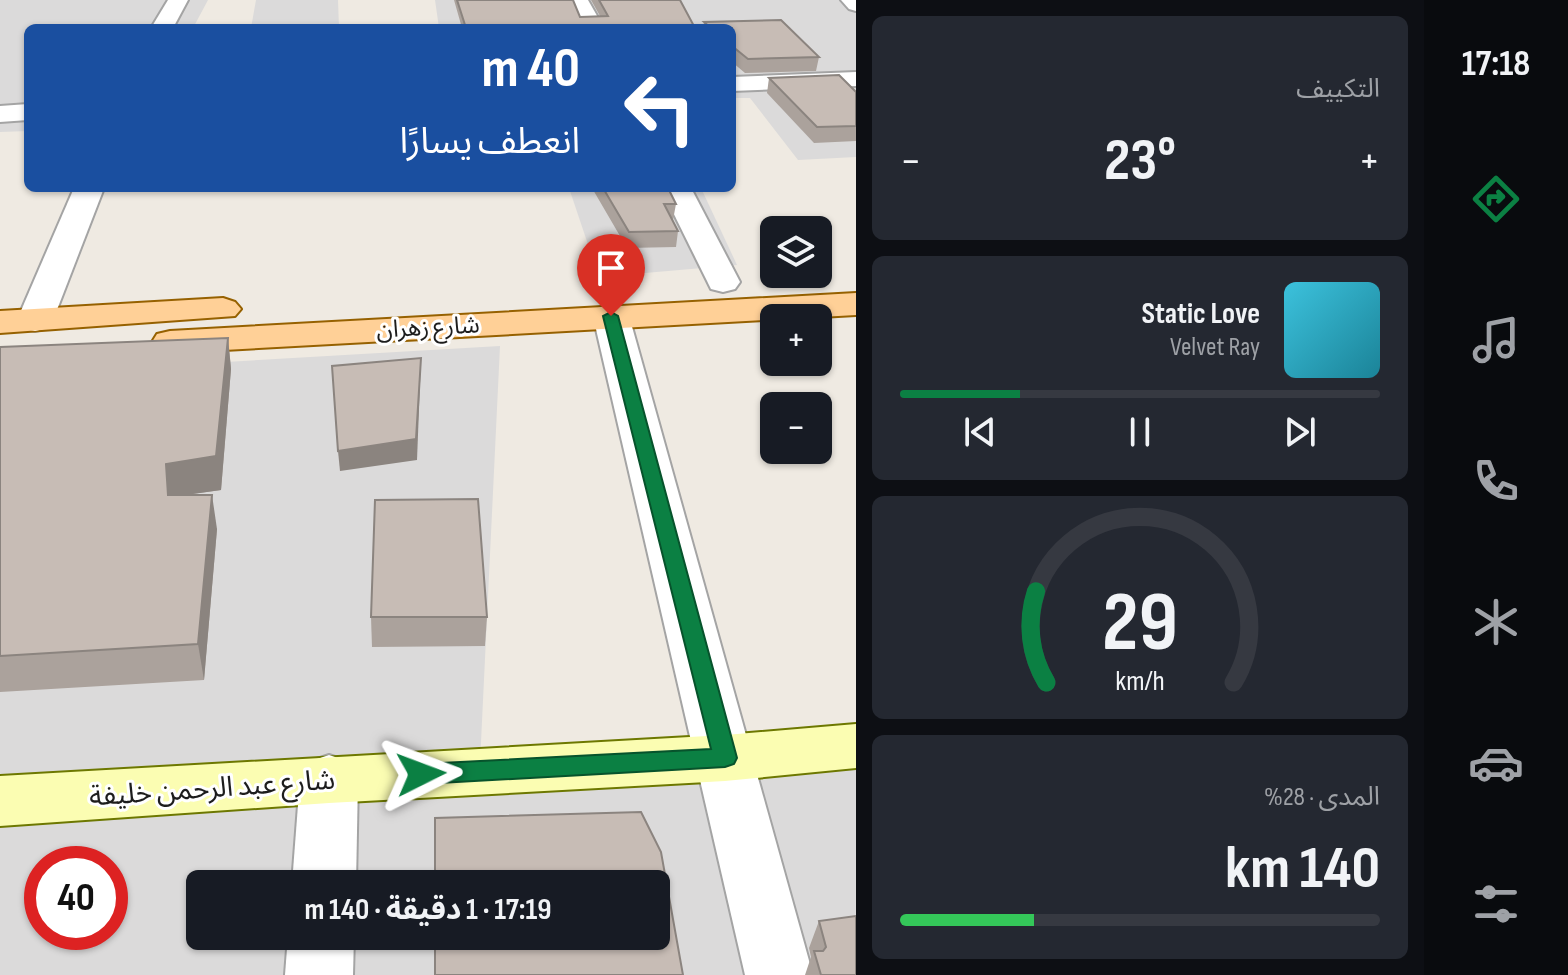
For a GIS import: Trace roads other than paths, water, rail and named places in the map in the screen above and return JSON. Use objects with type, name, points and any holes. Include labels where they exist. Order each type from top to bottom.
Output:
[{"type":"main road","name":"شارع زهران","points":[[0,322],[856,275]]},
{"type":"main road","name":"شارع زهران","points":[[0,352],[856,304]]},
{"type":"street","points":[[164,24],[178,0]]},
{"type":"street","points":[[578,0],[591,24]]},
{"type":"street","points":[[851,0],[856,5]]},
{"type":"street","points":[[736,84],[856,79]]},
{"type":"street","points":[[35,320],[87,192]]},
{"type":"street","points":[[678,192],[723,282]]},
{"type":"street","points":[[611,316],[779,975]]},
{"type":"street","name":"شارع عبد الرحمن خليفة","points":[[0,801],[329,779],[725,758],[856,746]]},
{"type":"street","points":[[325,870],[329,779]]},
{"type":"street","points":[[319,975],[320,950]]}]
